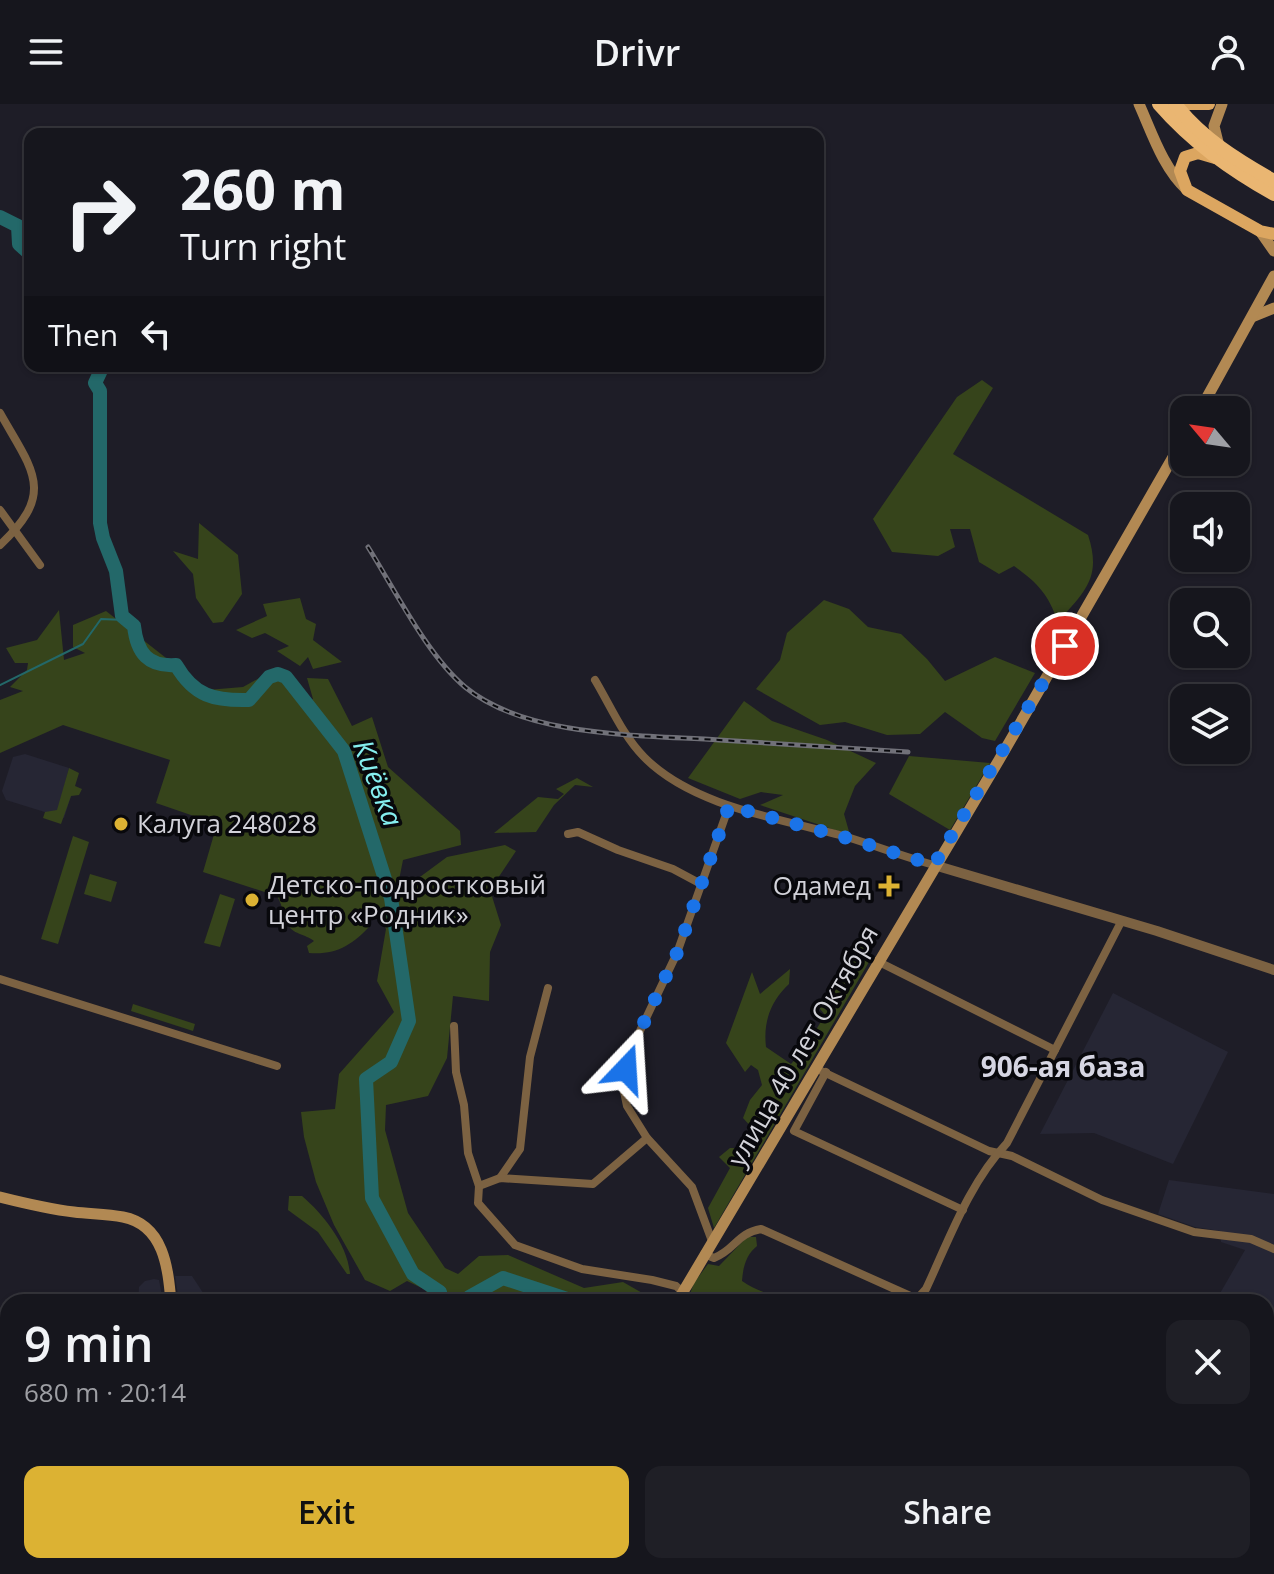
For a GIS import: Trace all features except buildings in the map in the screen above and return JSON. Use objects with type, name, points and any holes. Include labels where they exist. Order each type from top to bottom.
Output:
[{"type":"highway","points":[[1159,104],[1178,126],[1272,186]]},
{"type":"highway","points":[[1175,104],[1217,152]]},
{"type":"main road","points":[[1139,104],[1174,176],[1187,190],[1267,232],[1274,251]]},
{"type":"main road","points":[[1189,104],[1209,104]]},
{"type":"main road","points":[[1187,190],[1180,171],[1185,157],[1217,152],[1214,126],[1222,104]]},
{"type":"main road","points":[[1208,396],[1274,276]]},
{"type":"main road","points":[[1252,317],[1274,308]]},
{"type":"main road","name":"улица 40 лет Октября","points":[[682,1294],[821,1070],[877,961],[999,760],[1170,462]]},
{"type":"main road","points":[[0,1197],[71,1212],[125,1217],[139,1222],[151,1231],[161,1245],[170,1294]]},
{"type":"street","points":[[0,413],[35,480],[35,495],[17,530],[0,545]]},
{"type":"street","points":[[0,510],[40,565]]},
{"type":"street","points":[[595,680],[631,741],[645,758],[679,783],[729,806],[1157,931],[1274,970]]},
{"type":"street","points":[[712,1241],[692,1187],[647,1138],[627,1106],[623,1087],[635,1042],[677,953],[729,806]]},
{"type":"street","points":[[568,834],[578,832],[673,869],[701,884]]},
{"type":"street","points":[[922,1294],[963,1210],[1007,1143],[1121,922]]},
{"type":"street","points":[[877,961],[1055,1050]]},
{"type":"street","points":[[0,979],[277,1066]]},
{"type":"street","points":[[500,1178],[520,1149],[530,1057],[548,988]]},
{"type":"street","points":[[454,1026],[456,1072],[464,1105],[468,1153],[479,1186],[478,1203],[515,1245],[582,1269],[676,1286],[679,1294]]},
{"type":"street","points":[[963,1210],[794,1131],[821,1070],[1102,1200],[1194,1232],[1251,1239],[1274,1249]]},
{"type":"street","points":[[479,1186],[500,1178],[593,1184],[647,1138]]},
{"type":"street","points":[[704,1254],[714,1258],[726,1254],[742,1234],[761,1229],[906,1294]]},
{"type":"shaded area","points":[[25,754],[69,768],[64,787],[73,790],[64,818],[6,800],[2,791],[13,757]]},
{"type":"shaded area","points":[[1113,993],[1228,1052],[1173,1164],[1094,1133],[1040,1134]]},
{"type":"shaded area","points":[[1169,1180],[1274,1194],[1274,1294],[1220,1294],[1245,1250],[1221,1242],[1220,1231],[1195,1227],[1158,1214]]},
{"type":"shaded area","points":[[175,1276],[192,1276],[204,1294],[178,1294]]},
{"type":"shaded area","points":[[159,1280],[162,1294],[139,1294],[139,1287],[145,1281]]},
{"type":"green space","points":[[982,380],[993,388],[953,454],[1088,535],[1092,550],[1092,573],[1083,592],[1058,622],[1046,596],[1022,572],[1014,566],[999,574],[979,562],[970,529],[950,529],[955,547],[938,556],[892,552],[873,519],[957,397]]},
{"type":"green space","points":[[199,523],[238,555],[242,594],[223,622],[213,623],[196,598],[193,574],[173,551],[198,559]]},
{"type":"green space","points":[[300,598],[306,619],[316,624],[313,640],[342,662],[313,669],[308,657],[300,666],[277,651],[289,646],[265,633],[252,638],[236,630],[267,616],[263,604]]},
{"type":"green space","points":[[824,600],[849,609],[868,627],[901,634],[945,681],[995,657],[1035,673],[995,741],[982,738],[945,712],[920,734],[887,735],[845,722],[820,725],[756,689],[780,660],[787,633]]},
{"type":"green space","points":[[59,610],[64,660],[85,653],[73,647],[73,625],[106,611],[207,690],[243,687],[274,670],[306,703],[313,699],[307,678],[328,679],[352,726],[372,717],[388,767],[460,831],[461,845],[403,860],[399,880],[405,888],[447,857],[505,845],[516,851],[490,890],[501,925],[490,952],[489,1001],[453,996],[447,1058],[428,1096],[386,1105],[385,1130],[408,1213],[445,1268],[458,1274],[479,1256],[508,1255],[584,1288],[623,1282],[644,1294],[427,1294],[426,1290],[407,1281],[390,1291],[365,1280],[334,1225],[316,1182],[301,1112],[335,1109],[339,1074],[394,1012],[377,981],[386,929],[378,914],[369,916],[371,925],[350,943],[328,952],[309,953],[307,946],[314,941],[289,926],[277,896],[203,872],[217,824],[156,803],[170,760],[63,725],[0,753],[0,700],[23,691],[10,687],[27,670],[28,663],[15,663],[6,648],[37,640]]},
{"type":"green space","points":[[744,701],[772,721],[827,740],[876,763],[855,786],[844,814],[850,835],[760,805],[783,795],[761,792],[740,799],[688,778]]},
{"type":"green space","points":[[909,756],[990,763],[950,830],[889,794]]},
{"type":"green space","points":[[69,768],[79,773],[75,786],[82,789],[79,795],[71,796],[61,824],[43,818],[45,812],[57,810]]},
{"type":"green space","points":[[577,778],[593,787],[575,785],[554,805],[536,832],[494,833],[538,797],[558,799],[564,794],[556,789]]},
{"type":"green space","points":[[73,836],[89,842],[58,944],[41,939]]},
{"type":"green space","points":[[90,874],[117,882],[111,902],[84,894]]},
{"type":"green space","points":[[220,894],[235,899],[220,947],[204,943]]},
{"type":"green space","points":[[861,940],[868,944],[869,962],[714,1228],[708,1208],[730,1168],[719,1157],[730,1148],[741,1148],[753,1129],[743,1118],[750,1100],[762,1085],[758,1070],[751,1065],[745,1072],[726,1043],[752,972],[760,994],[790,969],[789,984],[777,997],[770,1012],[765,1038],[766,1047],[791,1064],[825,1015],[816,1004],[839,979],[841,966]]},
{"type":"green space","points":[[133,1004],[195,1024],[193,1031],[131,1011]]},
{"type":"green space","points":[[289,1196],[302,1196],[326,1221],[345,1252],[350,1274],[318,1232],[288,1210]]},
{"type":"green space","points":[[747,1237],[756,1237],[757,1246],[746,1262],[742,1281],[768,1294],[690,1294],[708,1264],[719,1266]]},
{"type":"waterway","name":"Киёвка","points":[[0,217],[18,226],[19,244],[24,249]]},
{"type":"waterway","name":"Киёвка","points":[[100,372],[95,383],[100,391],[100,523],[116,571],[122,616],[134,626],[141,651],[158,664],[176,665],[190,684],[215,698],[249,700],[269,677],[278,674],[286,677],[344,751],[391,898],[409,1021],[391,1062],[366,1079],[372,1198],[413,1274],[440,1294]]},
{"type":"waterway","points":[[0,685],[83,644],[101,619],[124,620]]},
{"type":"waterway","name":"Киёвка","points":[[474,1294],[503,1278],[552,1294]]},
{"type":"railway","points":[[368,547],[425,640],[451,674],[491,704],[520,716],[587,731],[908,752]]},
{"type":"place","name":"Калуга 248028","points":[[121,824]]},
{"type":"place","name":"Одамед","points":[[889,886]]},
{"type":"place","name":"Детско-подростковый центр «Родник»","points":[[252,900]]},
{"type":"district","name":"906-ая база","points":[[1063,1067]]},
{"type":"route","points":[[626,1069],[630,1052],[677,953],[729,806],[934,865],[1065,646]]}]
